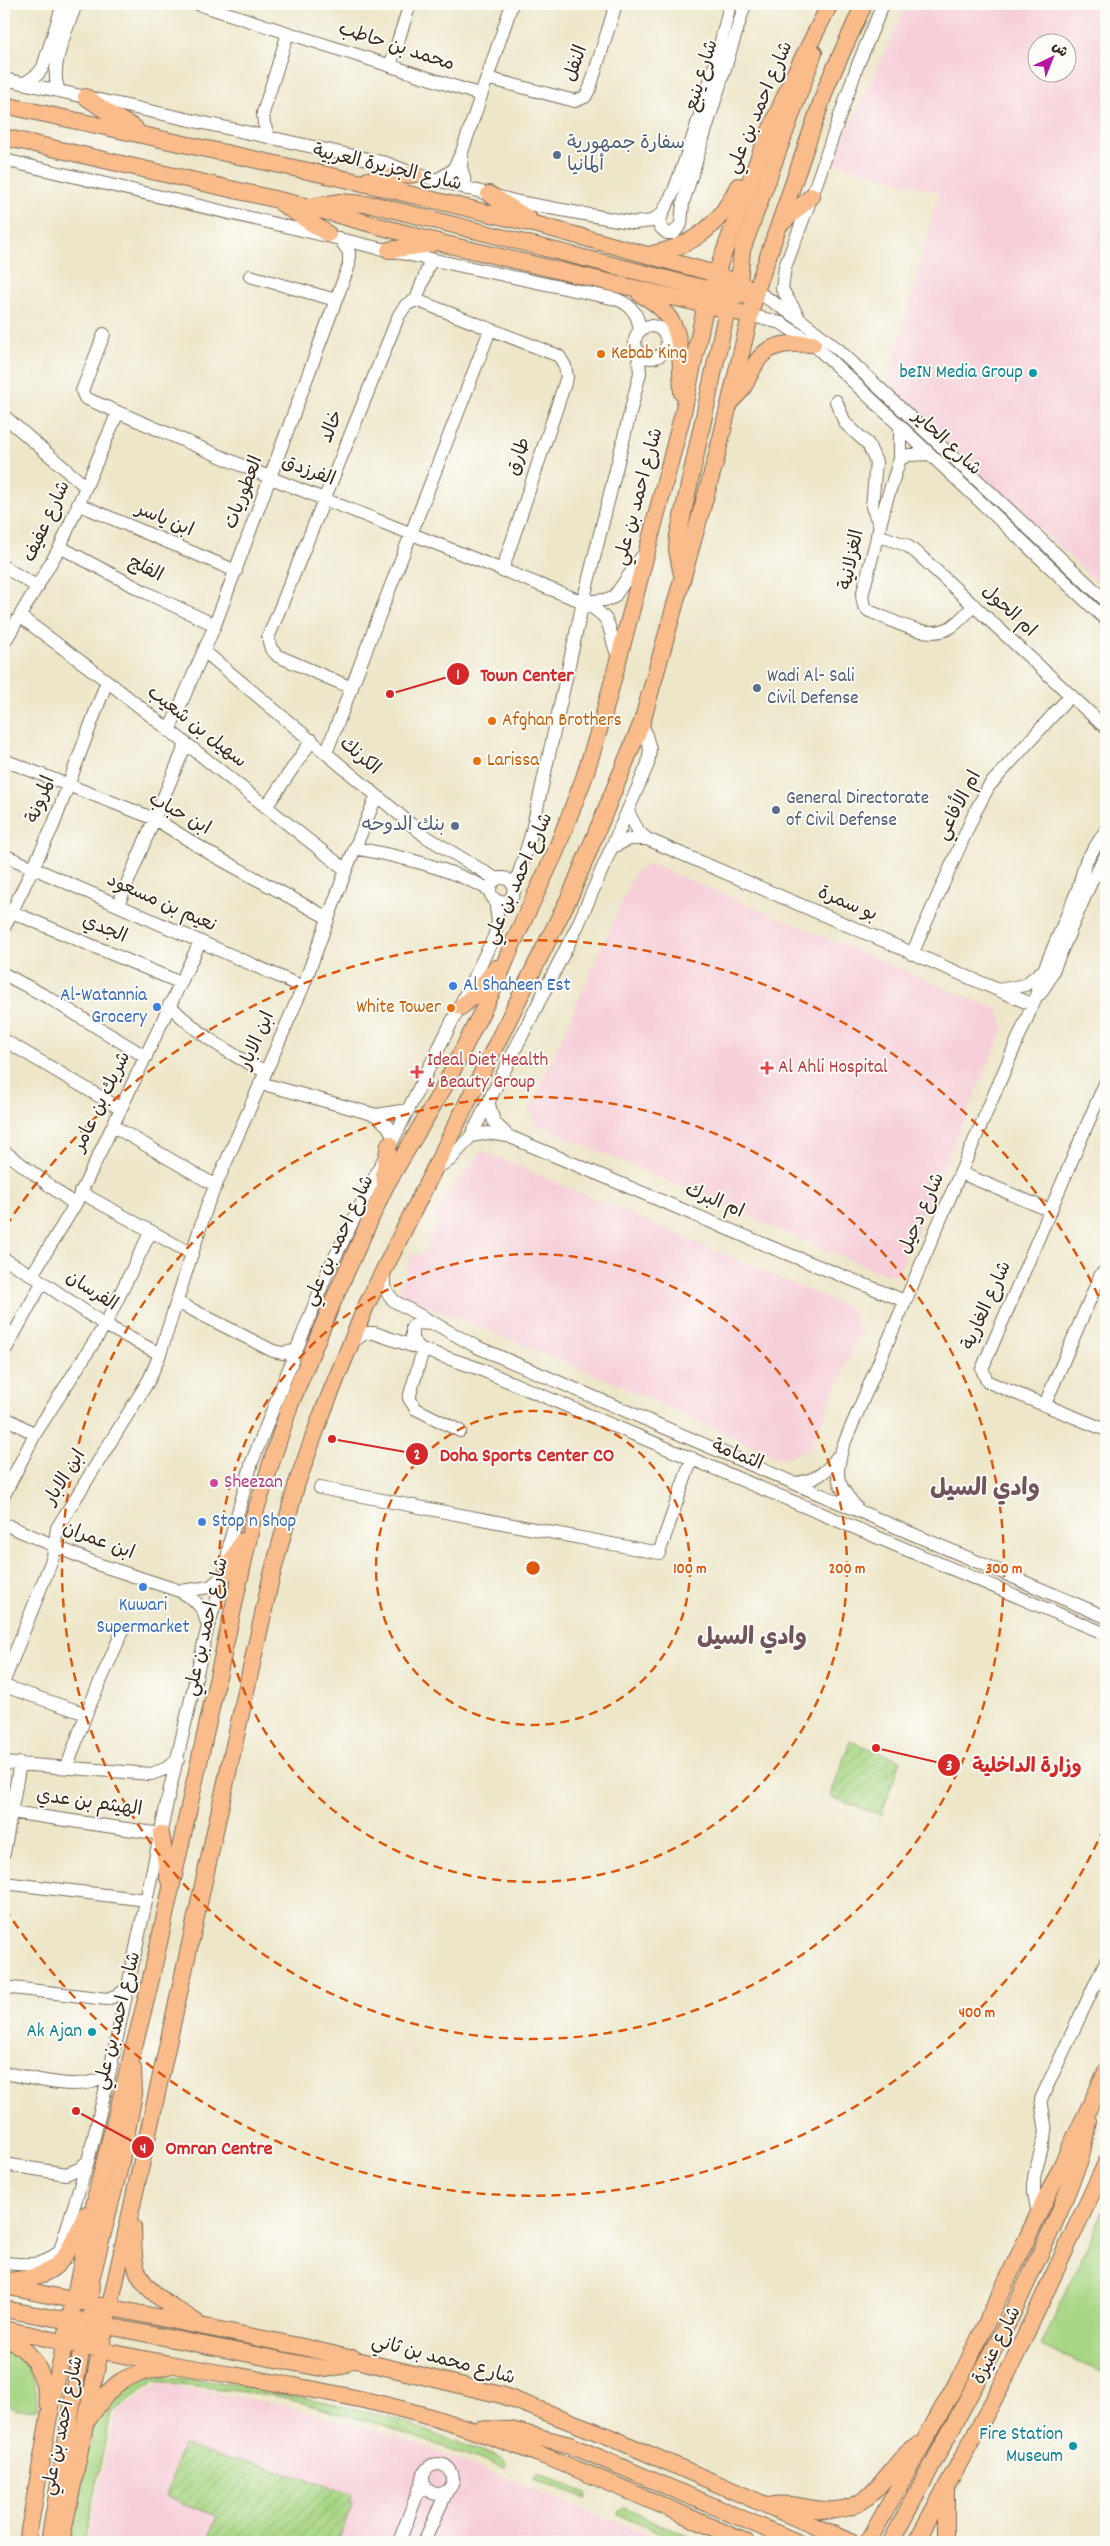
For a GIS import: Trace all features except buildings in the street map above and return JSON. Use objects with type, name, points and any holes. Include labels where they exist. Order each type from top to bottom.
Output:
[{"type":"main road","points":[[109,2308],[271,1578],[297,1483],[350,1343],[384,1270],[571,894],[642,722],[683,580],[730,402],[756,291],[828,83],[864,4]]},
{"type":"main road","points":[[683,580],[677,550],[678,536],[728,311],[736,291],[742,250],[809,69],[829,6]]},
{"type":"main road","name":"شارع احمد بن علي","points":[[61,2542],[100,2349],[74,2301],[98,2187],[169,1898],[254,1519],[290,1405],[334,1298],[385,1187],[444,1087],[496,984],[555,853],[584,778],[619,658],[683,413],[716,274],[760,154],[804,55],[829,6]]},
{"type":"main road","points":[[651,255],[692,241],[718,220],[728,206],[775,99],[804,55]]},
{"type":"main road","points":[[86,97],[113,116],[162,140]]},
{"type":"main road","name":"شارع الجزيرة العربية","points":[[4,104],[354,181],[542,226],[716,274]]},
{"type":"main road","points":[[4,137],[309,207],[441,243],[749,315]]},
{"type":"main road","points":[[354,181],[416,174]]},
{"type":"main road","points":[[489,194],[542,226]]},
{"type":"main road","points":[[780,224],[812,196]]},
{"type":"main road","points":[[277,200],[333,236]]},
{"type":"main road","points":[[309,207],[341,202],[375,205],[712,290],[756,291]]},
{"type":"main road","points":[[383,249],[441,243]]},
{"type":"main road","points":[[716,274],[736,291],[749,315]]},
{"type":"main road","points":[[622,285],[653,301],[666,312],[676,329],[683,413]]},
{"type":"main road","points":[[730,402],[746,387],[756,363],[774,347],[792,343],[813,344]]},
{"type":"main road","points":[[461,1007],[486,982],[513,943]]},
{"type":"main road","points":[[385,1187],[384,1172],[391,1140]]},
{"type":"main road","points":[[225,1574],[254,1519]]},
{"type":"main road","points":[[162,1834],[169,1898]]},
{"type":"main road","points":[[50,2542],[87,2325],[92,2280],[120,2166],[134,2094],[133,2048]]},
{"type":"main road","name":"شارع عنيزة","points":[[868,2542],[965,2368],[1106,2072]]},
{"type":"main road","points":[[891,2542],[1009,2321],[1059,2213],[1084,2147],[1088,2120],[1087,2111]]},
{"type":"main road","name":"شارع عنيزة","points":[[916,2542],[946,2491],[1036,2317],[1106,2163]]},
{"type":"main road","points":[[4,2281],[29,2279],[50,2272],[66,2256],[98,2187]]},
{"type":"main road","points":[[133,2198],[134,2254],[137,2271],[149,2287],[166,2302],[204,2327]]},
{"type":"main road","points":[[4,2286],[74,2301]]},
{"type":"main road","name":"شارع محمد بن ثاني","points":[[4,2329],[65,2342],[109,2308],[353,2358],[501,2395],[605,2435],[850,2542]]},
{"type":"main road","points":[[4,2309],[87,2325],[124,2328],[238,2354],[326,2369],[342,2366],[353,2358]]},
{"type":"main road","name":"شارع احمد بن علي","points":[[27,2542],[49,2418],[65,2342],[87,2325]]},
{"type":"main road","name":"شارع محمد بن ثاني","points":[[87,2325],[100,2349],[174,2365],[341,2394],[406,2410],[470,2430],[565,2465],[746,2542]]},
{"type":"main road","points":[[4,2338],[21,2347],[40,2369],[46,2391],[49,2418]]},
{"type":"main road","points":[[83,2427],[108,2391],[121,2379],[174,2365]]},
{"type":"main road","points":[[470,2430],[492,2428],[511,2430],[570,2445],[796,2542]]},
{"type":"main road","points":[[770,2506],[786,2504],[818,2511],[836,2510],[856,2505],[878,2489],[908,2451],[923,2441]]},
{"type":"main road","points":[[946,2491],[946,2542]]},
{"type":"main road","points":[[685,2516],[702,2530],[725,2542]]},
{"type":"street","points":[[25,83],[38,74],[43,67],[63,4]]},
{"type":"street","points":[[59,90],[55,83],[55,68],[76,4]]},
{"type":"street","name":"محمد بن حاطب","points":[[200,4],[481,95]]},
{"type":"street","points":[[390,66],[410,4]]},
{"type":"street","points":[[437,180],[453,170],[462,152],[512,4]]},
{"type":"street","name":"النفل","points":[[487,78],[575,101],[585,97],[590,88],[616,4]]},
{"type":"street","name":"شارع ينبع","points":[[730,4],[705,98],[671,199],[661,214],[660,228],[668,233],[676,232],[681,224],[683,203],[744,4]]},
{"type":"street","points":[[801,320],[788,301],[782,281],[784,267],[812,196],[856,67],[883,4]]},
{"type":"street","points":[[269,138],[264,124],[263,113],[288,32]]},
{"type":"street","name":"شارع الجزيرة العربية","points":[[4,79],[386,163],[467,189],[625,222],[643,223],[661,214]]},
{"type":"street","points":[[462,152],[461,167],[467,189]]},
{"type":"street","points":[[4,160],[431,260],[616,299],[631,307],[636,314],[640,331]]},
{"type":"street","points":[[333,236],[349,252],[349,265]]},
{"type":"street","points":[[349,265],[358,254],[383,249]]},
{"type":"street","points":[[326,753],[490,330],[416,300],[431,260]]},
{"type":"street","name":"العطوريات","points":[[169,731],[204,652],[236,571],[349,265]]},
{"type":"street","points":[[250,276],[336,300]]},
{"type":"street","name":"شارع الحاير","points":[[756,291],[801,320],[859,368],[1106,601]]},
{"type":"street","name":"خالد","points":[[352,688],[278,656],[271,649],[268,638],[399,315],[406,305],[416,300]]},
{"type":"street","name":"شارع الحاير","points":[[749,315],[781,323],[813,344],[1106,620]]},
{"type":"street","points":[[647,327],[656,327],[666,338],[664,351],[652,358],[646,357],[638,351],[635,341],[640,331],[647,327]]},
{"type":"street","name":"طارق","points":[[490,330],[559,356],[566,366],[567,377],[502,571]]},
{"type":"street","name":"الفرزدق","points":[[104,334],[82,391],[85,398],[271,478],[583,602],[602,613],[608,620],[612,640],[619,658]]},
{"type":"street","name":"شارع احمد بن علي","points":[[513,892],[531,836],[583,602],[640,373],[638,351]]},
{"type":"street","name":"شارع احمد بن علي","points":[[640,373],[652,358]]},
{"type":"street","points":[[836,401],[845,423],[868,444],[876,462],[872,507],[878,531]]},
{"type":"street","name":"شارع عفيف","points":[[4,643],[60,548],[118,412]]},
{"type":"street","points":[[4,416],[85,486]]},
{"type":"street","name":"الغزلانية","points":[[900,426],[900,459],[878,531],[862,596],[864,606],[869,611],[923,632],[936,633],[950,627],[974,605]]},
{"type":"street","points":[[900,459],[910,455],[930,454]]},
{"type":"street","name":"ابن ياسر","points":[[78,504],[236,571]]},
{"type":"street","name":"ام الحول","points":[[878,531],[913,549],[1106,728]]},
{"type":"street","name":"الفلج","points":[[60,548],[147,593],[215,625]]},
{"type":"street","name":"الفرزدق","points":[[583,602],[605,600],[614,597],[647,549]]},
{"type":"street","points":[[4,567],[38,587]]},
{"type":"street","name":"سهيل بن شعيب","points":[[20,617],[107,681],[346,870]]},
{"type":"street","name":"الكرنك","points":[[204,652],[312,740],[376,797],[425,836],[495,887]]},
{"type":"street","name":"المرونة","points":[[4,928],[53,826],[107,681]]},
{"type":"street","name":"ام الأفاعي","points":[[912,954],[981,798],[998,774],[1071,695]]},
{"type":"street","points":[[436,1168],[450,1160],[471,1136],[489,1104],[572,936],[613,847],[649,757],[648,740],[642,722]]},
{"type":"street","points":[[266,807],[312,740]]},
{"type":"street","points":[[118,905],[186,744]]},
{"type":"street","name":"ابن حباب","points":[[4,760],[155,819],[211,854],[328,918]]},
{"type":"street","name":"ابن الابار","points":[[4,1681],[53,1557],[57,1528],[149,1380],[160,1354],[216,1186],[262,1077],[303,987],[346,870],[376,797]]},
{"type":"street","points":[[628,812],[639,832],[647,840]]},
{"type":"street","name":"بو سمرة","points":[[613,847],[629,839],[647,840],[998,990],[1035,1001]]},
{"type":"street","points":[[355,848],[442,868],[495,887],[506,901],[513,892],[511,883],[506,879],[495,887]]},
{"type":"street","name":"شارع دحيل","points":[[794,1483],[816,1478],[830,1468],[843,1446],[1035,1001],[1049,980],[1092,880],[1102,849]]},
{"type":"street","name":"شارع دحيل","points":[[1035,1001],[1038,984],[1078,889],[1102,849]]},
{"type":"street","name":"شارع احمد بن علي","points":[[4,2263],[40,2264],[52,2259],[60,2250],[88,2161],[109,2075],[130,1985],[169,1792],[208,1626],[225,1574],[230,1541],[252,1462],[326,1273],[391,1140],[461,1007],[497,930],[498,914],[495,887],[525,854]]},
{"type":"street","name":"نعيم بن مسعود","points":[[4,855],[303,987]]},
{"type":"street","points":[[1092,880],[1106,875]]},
{"type":"street","name":"الجدي","points":[[12,912],[181,982]]},
{"type":"street","name":"شريك بن عامر","points":[[4,1352],[37,1279],[75,1205],[200,942]]},
{"type":"street","points":[[998,990],[1025,985],[1045,968]]},
{"type":"street","points":[[4,974],[49,998],[146,1057]]},
{"type":"street","points":[[169,1005],[205,1038],[262,1077],[376,1115],[388,1126],[391,1140]]},
{"type":"street","points":[[4,1040],[121,1108]]},
{"type":"street","name":"شارع الغارية","points":[[1106,1081],[982,1369],[987,1381],[993,1384],[1106,1430]]},
{"type":"street","name":"ام البرك","points":[[489,1104],[494,1122],[508,1136]]},
{"type":"street","points":[[376,1115],[408,1110]]},
{"type":"street","points":[[113,1126],[216,1186]]},
{"type":"street","name":"ام البرك","points":[[471,1136],[487,1133],[508,1136],[905,1301]]},
{"type":"street","points":[[4,1150],[75,1205]]},
{"type":"street","points":[[961,1173],[1051,1211]]},
{"type":"street","points":[[80,1192],[192,1254]]},
{"type":"street","points":[[4,1494],[35,1434],[105,1325],[151,1231]]},
{"type":"street","name":"الفرسان","points":[[4,1259],[105,1325],[160,1354]]},
{"type":"street","points":[[1045,1404],[1100,1276],[1106,1269]]},
{"type":"street","name":"الثمامة","points":[[384,1270],[384,1288],[388,1296],[436,1325],[505,1360],[1106,1617]]},
{"type":"street","points":[[178,1302],[273,1351],[286,1353],[295,1351]]},
{"type":"street","points":[[436,1325],[418,1322],[412,1327],[412,1340],[423,1350],[409,1398],[410,1404],[416,1409],[460,1431]]},
{"type":"street","name":"الثمامة","points":[[350,1343],[365,1333],[370,1332],[477,1368],[1106,1634]]},
{"type":"street","points":[[4,1416],[35,1434]]},
{"type":"street","name":"شارع دحيل","points":[[843,1446],[836,1475],[838,1485],[858,1510]]},
{"type":"street","points":[[320,1488],[659,1553],[692,1458]]},
{"type":"street","name":"ابن عمران","points":[[4,1524],[97,1564],[180,1591],[193,1599],[203,1610],[208,1626]]},
{"type":"street","name":"ابن عمران","points":[[180,1591],[210,1587],[225,1574]]},
{"type":"street","points":[[67,1768],[86,1714],[124,1630]]},
{"type":"street","points":[[4,1686],[86,1714]]},
{"type":"street","points":[[4,1763],[151,1774],[166,1768],[178,1760]]},
{"type":"street","name":"الهيثم بن عدي","points":[[4,1853],[7,1812],[20,1763]]},
{"type":"street","points":[[151,1774],[162,1781],[169,1792]]},
{"type":"street","name":"الهيثم بن عدي","points":[[7,1812],[162,1834]]},
{"type":"street","points":[[4,1883],[147,1900]]},
{"type":"street","points":[[1038,2214],[1034,2177],[1046,2132],[1041,2099],[1106,1961]]},
{"type":"street","points":[[4,1987],[108,1999],[120,1994],[130,1985]]},
{"type":"street","points":[[108,1999],[119,2008],[123,2017]]},
{"type":"street","points":[[4,2073],[78,2084],[95,2082],[109,2075]]},
{"type":"street","points":[[4,2164],[66,2174],[79,2169],[88,2161]]},
{"type":"street","points":[[66,2174],[78,2195]]},
{"type":"street","points":[[399,2542],[424,2472],[432,2465],[445,2465],[450,2470],[453,2479],[424,2542]]},
{"type":"street","points":[[423,2479],[424,2485],[431,2492],[438,2494],[447,2491]]},
{"type":"shaded area","points":[[907,4],[1106,4],[1106,591],[887,385],[939,193],[833,162]]},
{"type":"shaded area","name":"Al Ahli Hospital","points":[[651,864],[998,1010],[1004,1028],[898,1273],[885,1275],[535,1124],[530,1109],[635,872]]},
{"type":"shaded area","points":[[483,1151],[849,1308],[860,1331],[810,1449],[782,1459],[597,1375],[397,1293],[413,1253],[422,1255],[438,1221],[433,1214]]},
{"type":"shaded area","points":[[160,2383],[278,2404],[410,2441],[667,2542],[86,2542],[116,2412]]},
{"type":"green space","points":[[850,1741],[901,1760],[881,1815],[830,1797]]},
{"type":"green space","points":[[1106,2205],[1106,2374],[1041,2346]]},
{"type":"green space","points":[[4,2347],[26,2365],[36,2389],[37,2409],[16,2410],[4,2402]]},
{"type":"green space","points":[[154,2376],[219,2382],[389,2417],[503,2459],[507,2464],[505,2468],[377,2424],[277,2396],[155,2381],[111,2413],[84,2542],[71,2542],[95,2418],[110,2393]]},
{"type":"green space","points":[[182,2445],[234,2461],[235,2458],[352,2493],[350,2501],[353,2502],[338,2542],[273,2542],[267,2540],[266,2542],[207,2542],[217,2516],[166,2497]]},
{"type":"green space","points":[[537,2473],[586,2493],[586,2498],[533,2479]]},
{"type":"green space","points":[[624,2508],[702,2542],[683,2542],[618,2515],[619,2511]]},
{"type":"place","name":"سفارة جمهورية ألمانيا","points":[[557,155]]},
{"type":"place","name":"Kebab King","points":[[601,354]]},
{"type":"place","name":"beIN Media Group","points":[[1033,373]]},
{"type":"place","name":"Wadi Al- Sali Civil Defense","points":[[757,688]]},
{"type":"place","name":"Town Center","points":[[390,694]]},
{"type":"place","name":"Afghan Brothers","points":[[492,721]]},
{"type":"place","name":"Larissa","points":[[477,761]]},
{"type":"place","name":"General Directorate of Civil Defense","points":[[776,810]]},
{"type":"place","name":"بنك الدوحه","points":[[455,826]]},
{"type":"place","name":"Al Shaheen Est","points":[[453,986]]},
{"type":"place","name":"Al-Watannia Grocery","points":[[157,1007]]},
{"type":"place","name":"White Tower","points":[[451,1008]]},
{"type":"place","name":"Al Ahli Hospital","points":[[767,1068]]},
{"type":"place","name":"Ideal Diet Health & Beauty Group","points":[[417,1072]]},
{"type":"place","name":"Doha Sports Center CO","points":[[332,1439]]},
{"type":"place","name":"Sheezan","points":[[214,1483]]},
{"type":"place","name":"Stop n Shop","points":[[202,1522]]},
{"type":"place","name":"Kuwari Supermarket","points":[[143,1587]]},
{"type":"place","name":"وزارة الداخلية","points":[[876,1748]]},
{"type":"place","name":"Ak Ajan","points":[[92,2032]]},
{"type":"place","name":"Omran Centre","points":[[76,2111]]},
{"type":"place","name":"Fire Station Museum","points":[[1073,2446]]},
{"type":"district","name":"وادي السيل","points":[[985,1490]]},
{"type":"district","name":"وادي السيل","points":[[752,1639]]}]
